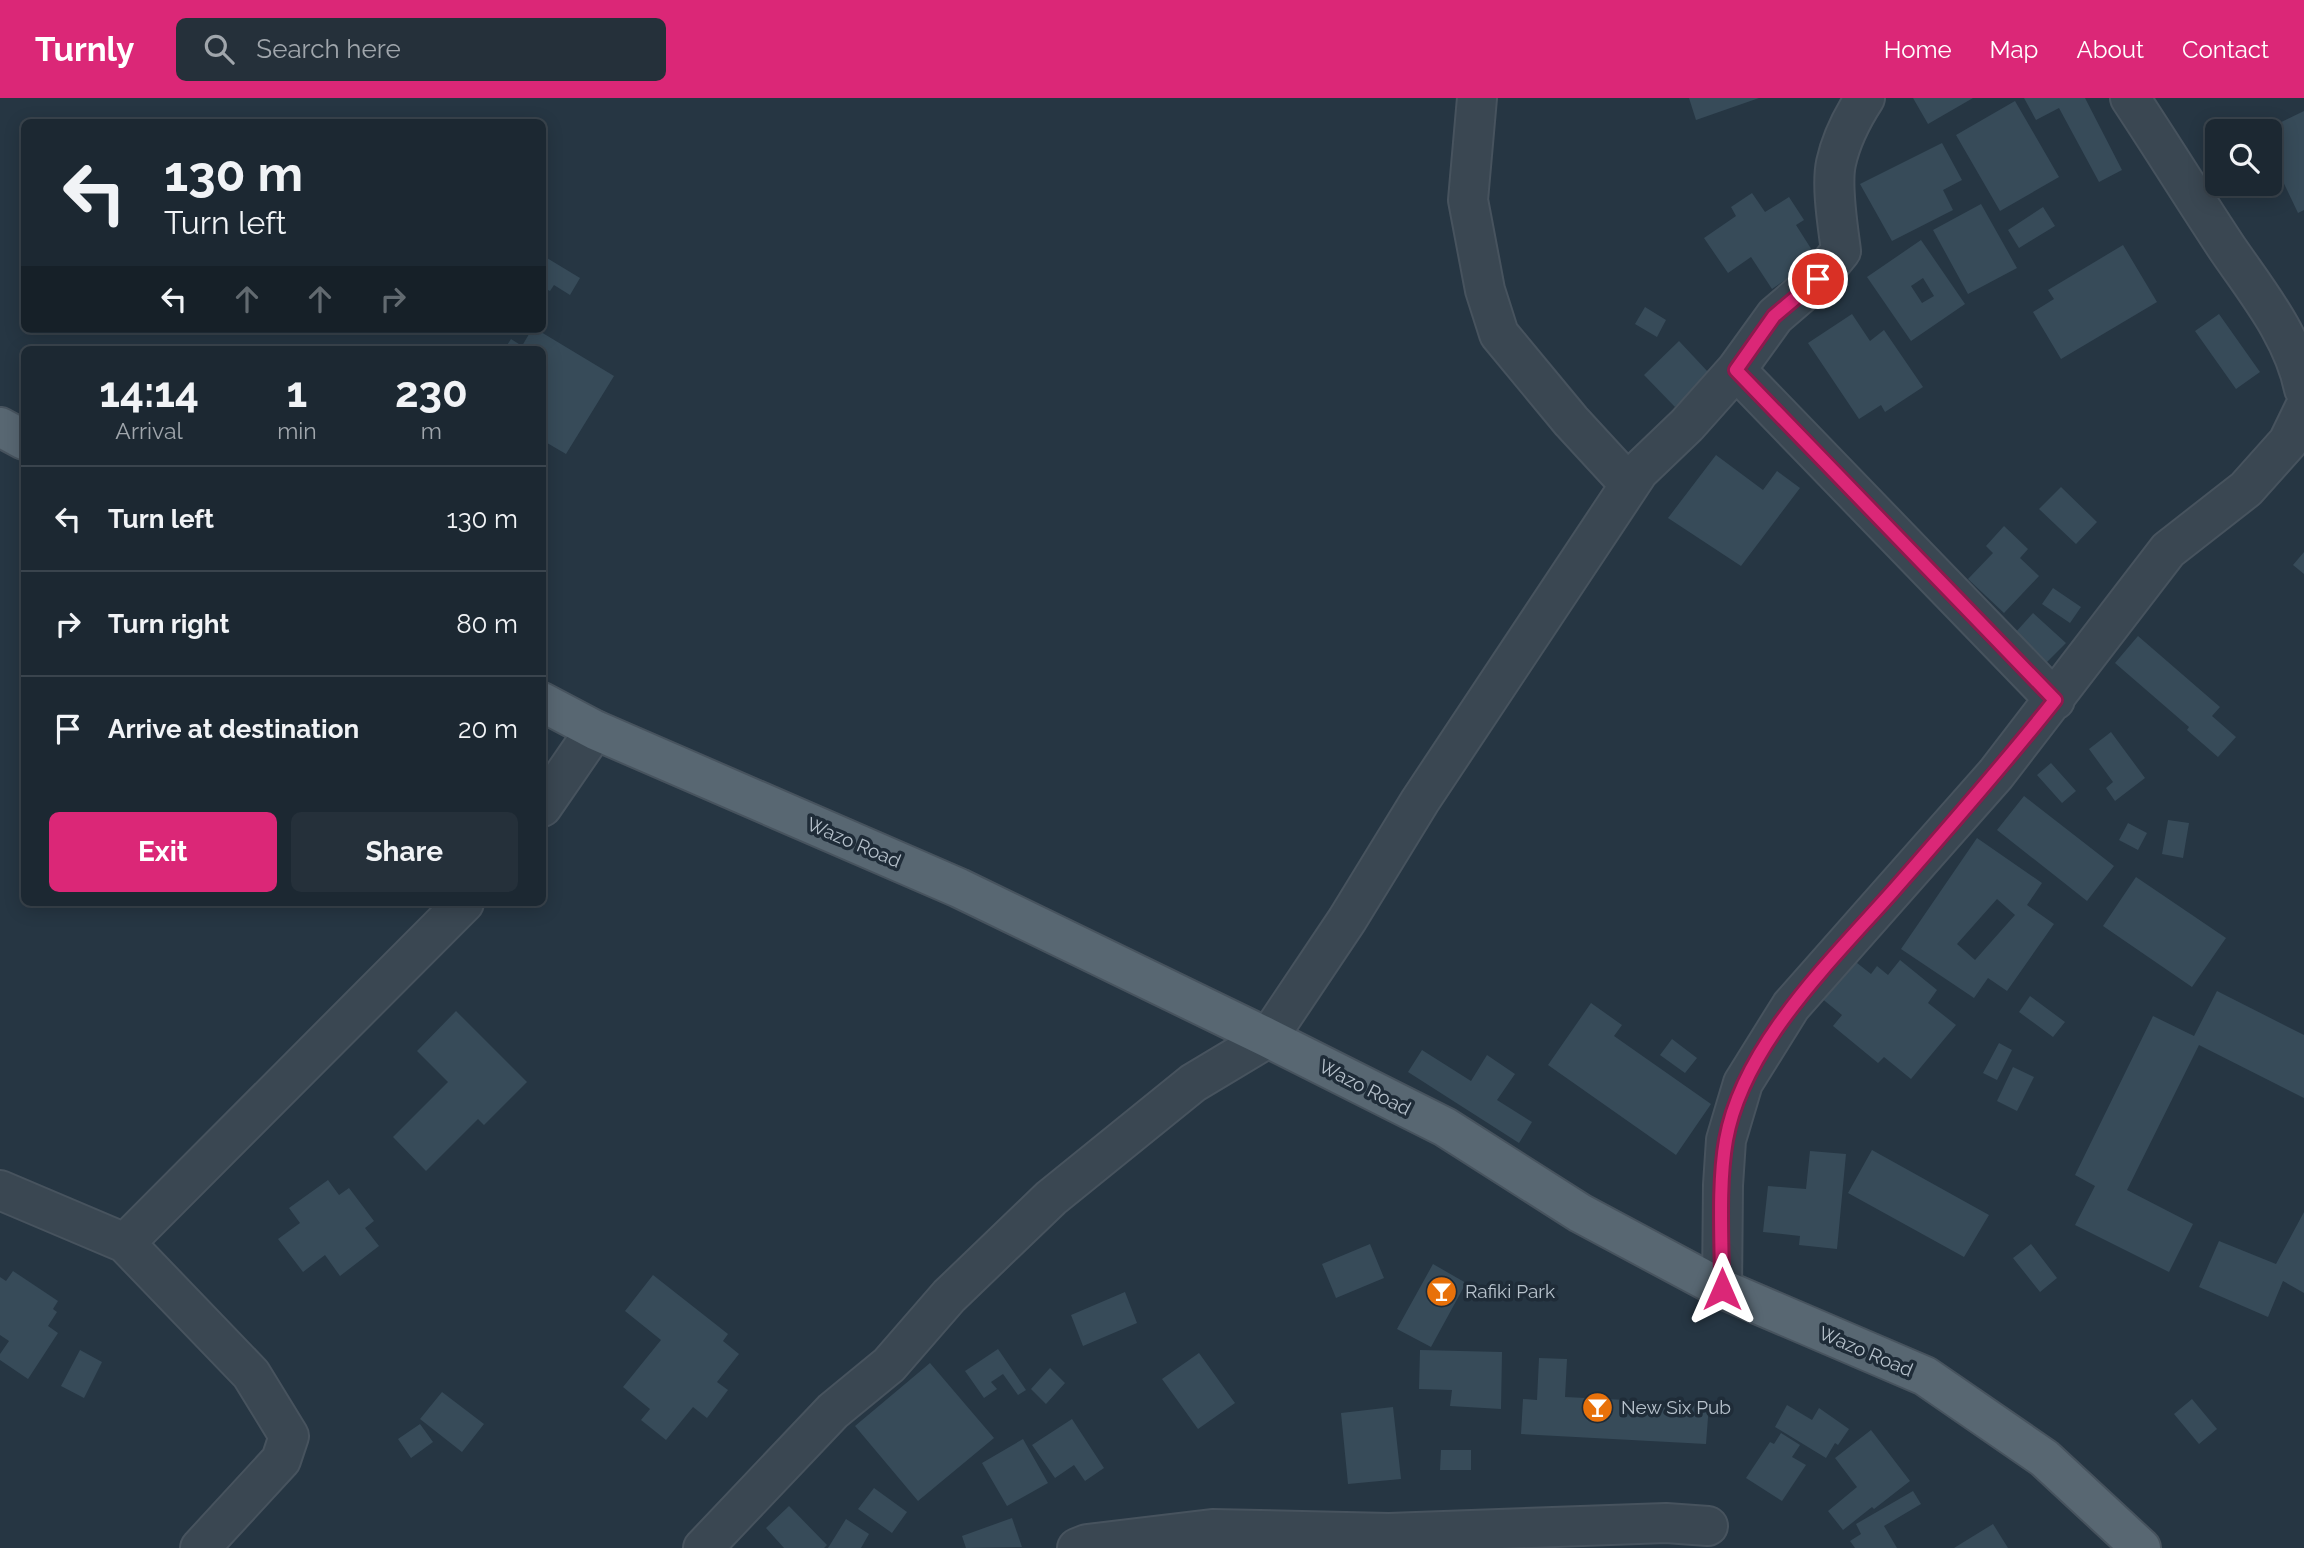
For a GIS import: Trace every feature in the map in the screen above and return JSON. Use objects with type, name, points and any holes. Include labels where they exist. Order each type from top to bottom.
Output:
[{"type":"main road","points":[[0,426],[21,438]]},
{"type":"main road","name":"Wazo Road","points":[[546,704],[596,730],[959,888],[1268,1038],[1445,1127],[1580,1213],[1722,1289],[1925,1376],[2044,1458],[2137,1547]]},
{"type":"street","points":[[1476,98],[1468,201],[1485,290],[1499,334],[1571,421],[1629,484]]},
{"type":"street","points":[[703,1548],[833,1411],[889,1365],[948,1296],[1051,1198],[1193,1083],[1268,1038],[1629,484],[1736,370],[1774,316],[1818,279],[1841,251],[1836,210],[1835,165],[1852,117],[1865,98]]},
{"type":"street","points":[[2130,98],[2269,307],[2302,371]]},
{"type":"street","points":[[1736,370],[2055,700]]},
{"type":"street","points":[[1722,1289],[1726,1140],[1743,1083],[1791,1006],[1996,774],[2168,550],[2246,489],[2288,442],[2304,409]]},
{"type":"street","points":[[546,801],[596,730]]},
{"type":"street","points":[[125,1243],[461,906]]},
{"type":"street","points":[[0,1190],[125,1243],[251,1374],[289,1436],[281,1460],[200,1548]]},
{"type":"street","points":[[1077,1548],[1087,1544],[1212,1529],[1389,1533],[1666,1523],[1707,1525]]},
{"type":"building","points":[[1689,98],[1759,98],[1696,120]]},
{"type":"building","points":[[1913,98],[1973,98],[1928,124]]},
{"type":"building","points":[[2024,98],[2085,98],[2122,170],[2099,182],[2059,108],[2036,120]]},
{"type":"building","points":[[2015,101],[2059,177],[2000,211],[1956,135]]},
{"type":"building","points":[[2304,111],[2304,210],[2298,213],[2282,179],[2282,122]]},
{"type":"building","points":[[1942,143],[1962,180],[1943,190],[1953,210],[1892,241],[1860,184]]},
{"type":"building","points":[[1752,193],[1765,212],[1789,197],[1804,220],[1796,225],[1817,258],[1772,289],[1751,257],[1728,273],[1704,238],[1736,216],[1731,207]]},
{"type":"building","points":[[1981,204],[2017,268],[1968,294],[1933,230]]},
{"type":"building","points":[[2043,207],[2055,226],[2019,248],[2008,230]]},
{"type":"building","points":[[1921,240],[1965,304],[1911,341],[1867,277]],"holes":[[[1923,278],[1934,296],[1922,303],[1911,286]]]},
{"type":"building","points":[[2123,245],[2157,302],[2061,359],[2033,312],[2054,299],[2048,290]]},
{"type":"building","points":[[546,257],[580,278],[570,295],[554,285],[550,291],[546,289]]},
{"type":"building","points":[[1645,307],[1666,320],[1657,337],[1635,324]]},
{"type":"building","points":[[1852,314],[1870,341],[1884,330],[1923,387],[1885,412],[1881,405],[1859,419],[1808,343]]},
{"type":"building","points":[[2219,314],[2260,372],[2236,389],[2195,331]]},
{"type":"building","points":[[530,333],[543,333],[614,376],[566,454],[546,442],[546,346],[522,346]]},
{"type":"building","points":[[511,339],[522,346],[507,346]]},
{"type":"building","points":[[1679,341],[1709,373],[1675,407],[1644,375]]},
{"type":"building","points":[[1716,455],[1763,490],[1777,471],[1800,488],[1741,566],[1668,518]]},
{"type":"building","points":[[2061,487],[2097,522],[2076,544],[2039,509]]},
{"type":"building","points":[[2004,526],[2028,549],[2020,558],[2039,576],[2004,613],[1968,579],[1993,553],[1986,546]]},
{"type":"building","points":[[2304,552],[2304,574],[2293,565]]},
{"type":"building","points":[[2053,588],[2081,607],[2070,623],[2042,604]]},
{"type":"building","points":[[2033,613],[2066,643],[2046,663],[2015,633]]},
{"type":"building","points":[[2138,636],[2220,707],[2212,716],[2236,737],[2218,757],[2187,730],[2189,727],[2115,663]]},
{"type":"building","points":[[2111,732],[2145,778],[2115,801],[2106,788],[2113,782],[2089,749]]},
{"type":"building","points":[[2051,763],[2076,791],[2062,803],[2037,775]]},
{"type":"building","points":[[2024,796],[2114,866],[2087,901],[1997,830]]},
{"type":"building","points":[[2168,820],[2189,823],[2183,858],[2162,854]]},
{"type":"building","points":[[2128,823],[2147,833],[2138,850],[2119,840]]},
{"type":"building","points":[[1977,838],[2042,883],[2027,905],[2054,924],[2007,991],[1988,978],[1974,998],[1901,949]],"holes":[[[1997,899],[2015,915],[1975,960],[1957,944]]]},
{"type":"building","points":[[2136,877],[2226,938],[2192,987],[2103,926]]},
{"type":"building","points":[[1852,959],[1871,974],[1877,966],[1888,975],[1900,960],[1937,990],[1928,1003],[1956,1025],[1911,1079],[1884,1057],[1878,1063],[1833,1026],[1842,1015],[1820,997]]},
{"type":"building","points":[[2217,991],[2304,1035],[2304,1098],[2199,1045],[2127,1190],[2193,1224],[2169,1272],[2075,1225],[2095,1186],[2075,1175],[2153,1016],[2194,1036]]},
{"type":"building","points":[[2030,996],[2065,1022],[2053,1037],[2019,1012]]},
{"type":"building","points":[[1591,1003],[1622,1025],[1614,1036],[1711,1104],[1676,1155],[1548,1065]]},
{"type":"building","points":[[456,1011],[527,1082],[484,1125],[478,1119],[426,1171],[393,1137],[448,1082],[417,1051]]},
{"type":"building","points":[[1672,1039],[1697,1058],[1685,1073],[1660,1055]]},
{"type":"building","points":[[1999,1043],[2012,1050],[1997,1080],[1983,1073]]},
{"type":"building","points":[[1422,1050],[1471,1081],[1487,1055],[1515,1074],[1497,1100],[1532,1122],[1519,1143],[1408,1072]]},
{"type":"building","points":[[2013,1067],[2034,1077],[2017,1111],[1997,1101]]},
{"type":"building","points":[[1872,1150],[1989,1215],[1964,1257],[1848,1193]]},
{"type":"building","points":[[1810,1151],[1846,1154],[1837,1249],[1799,1245],[1800,1236],[1763,1232],[1768,1186],[1806,1189]]},
{"type":"building","points":[[328,1180],[339,1195],[349,1188],[374,1221],[365,1228],[379,1246],[340,1276],[325,1255],[303,1272],[278,1239],[300,1223],[289,1208]]},
{"type":"building","points":[[2304,1212],[2304,1293],[2283,1281],[2268,1317],[2199,1287],[2219,1241],[2276,1264]]},
{"type":"building","points":[[1370,1244],[1384,1278],[1336,1298],[1322,1264]]},
{"type":"building","points":[[2031,1244],[2057,1278],[2040,1292],[2013,1258]]},
{"type":"building","points":[[1433,1264],[1466,1283],[1431,1347],[1397,1329]]},
{"type":"building","points":[[13,1271],[58,1301],[53,1309],[57,1312],[48,1326],[58,1333],[28,1379],[0,1360],[0,1354],[9,1341],[0,1335],[0,1277],[6,1281]]},
{"type":"building","points":[[653,1275],[728,1334],[723,1341],[739,1354],[717,1382],[728,1390],[707,1418],[693,1407],[666,1440],[641,1420],[650,1409],[623,1387],[661,1340],[625,1311]]},
{"type":"building","points":[[1125,1292],[1137,1323],[1083,1346],[1071,1315]]},
{"type":"building","points":[[998,1349],[1026,1390],[1018,1395],[1003,1374],[991,1382],[997,1389],[984,1398],[965,1371]]},
{"type":"building","points":[[80,1350],[102,1362],[84,1398],[61,1386]]},
{"type":"building","points":[[1420,1350],[1502,1352],[1501,1409],[1450,1406],[1452,1390],[1419,1389]]},
{"type":"building","points":[[1199,1353],[1235,1403],[1198,1429],[1162,1379]]},
{"type":"building","points":[[1539,1358],[1567,1359],[1565,1397],[1709,1404],[1706,1444],[1521,1434],[1523,1399],[1537,1400]]},
{"type":"building","points":[[930,1363],[994,1438],[918,1501],[855,1426]]},
{"type":"building","points":[[1050,1368],[1065,1383],[1046,1404],[1031,1389]]},
{"type":"building","points":[[442,1392],[484,1424],[462,1452],[420,1419]]},
{"type":"building","points":[[2192,1399],[2217,1429],[2199,1444],[2174,1414]]},
{"type":"building","points":[[1787,1405],[1812,1420],[1819,1408],[1849,1429],[1838,1445],[1835,1443],[1826,1458],[1775,1427]]},
{"type":"building","points":[[1393,1407],[1401,1479],[1348,1484],[1341,1413]]},
{"type":"building","points":[[1072,1419],[1104,1468],[1085,1481],[1074,1465],[1055,1478],[1032,1445]]},
{"type":"building","points":[[420,1424],[433,1442],[411,1458],[398,1439]]},
{"type":"building","points":[[1871,1430],[1910,1481],[1843,1530],[1828,1511],[1857,1487],[1835,1458]]},
{"type":"building","points":[[1781,1433],[1800,1445],[1792,1457],[1806,1465],[1782,1501],[1746,1478],[1770,1442],[1774,1444]]},
{"type":"building","points":[[1023,1439],[1048,1483],[1007,1506],[982,1463]]},
{"type":"building","points":[[1441,1450],[1471,1450],[1471,1470],[1440,1470]]},
{"type":"building","points":[[874,1488],[907,1512],[892,1533],[858,1509]]},
{"type":"building","points":[[1913,1491],[1921,1504],[1884,1526],[1897,1548],[1855,1548],[1850,1541],[1861,1534],[1856,1524]]},
{"type":"building","points":[[789,1506],[827,1545],[824,1548],[784,1548],[766,1528]]},
{"type":"building","points":[[1012,1518],[1022,1547],[966,1548],[962,1536]]},
{"type":"building","points":[[846,1519],[869,1534],[861,1548],[828,1548]]},
{"type":"building","points":[[1993,1524],[2008,1548],[1954,1548]]},
{"type":"place","name":"Rafiki Park","points":[[1442,1291]]},
{"type":"place","name":"New Six Pub","points":[[1598,1407]]},
{"type":"route","points":[[1722,1289],[1726,1140],[1743,1083],[1791,1006],[1996,774],[2055,700],[1736,370],[1774,316],[1818,279]]}]
